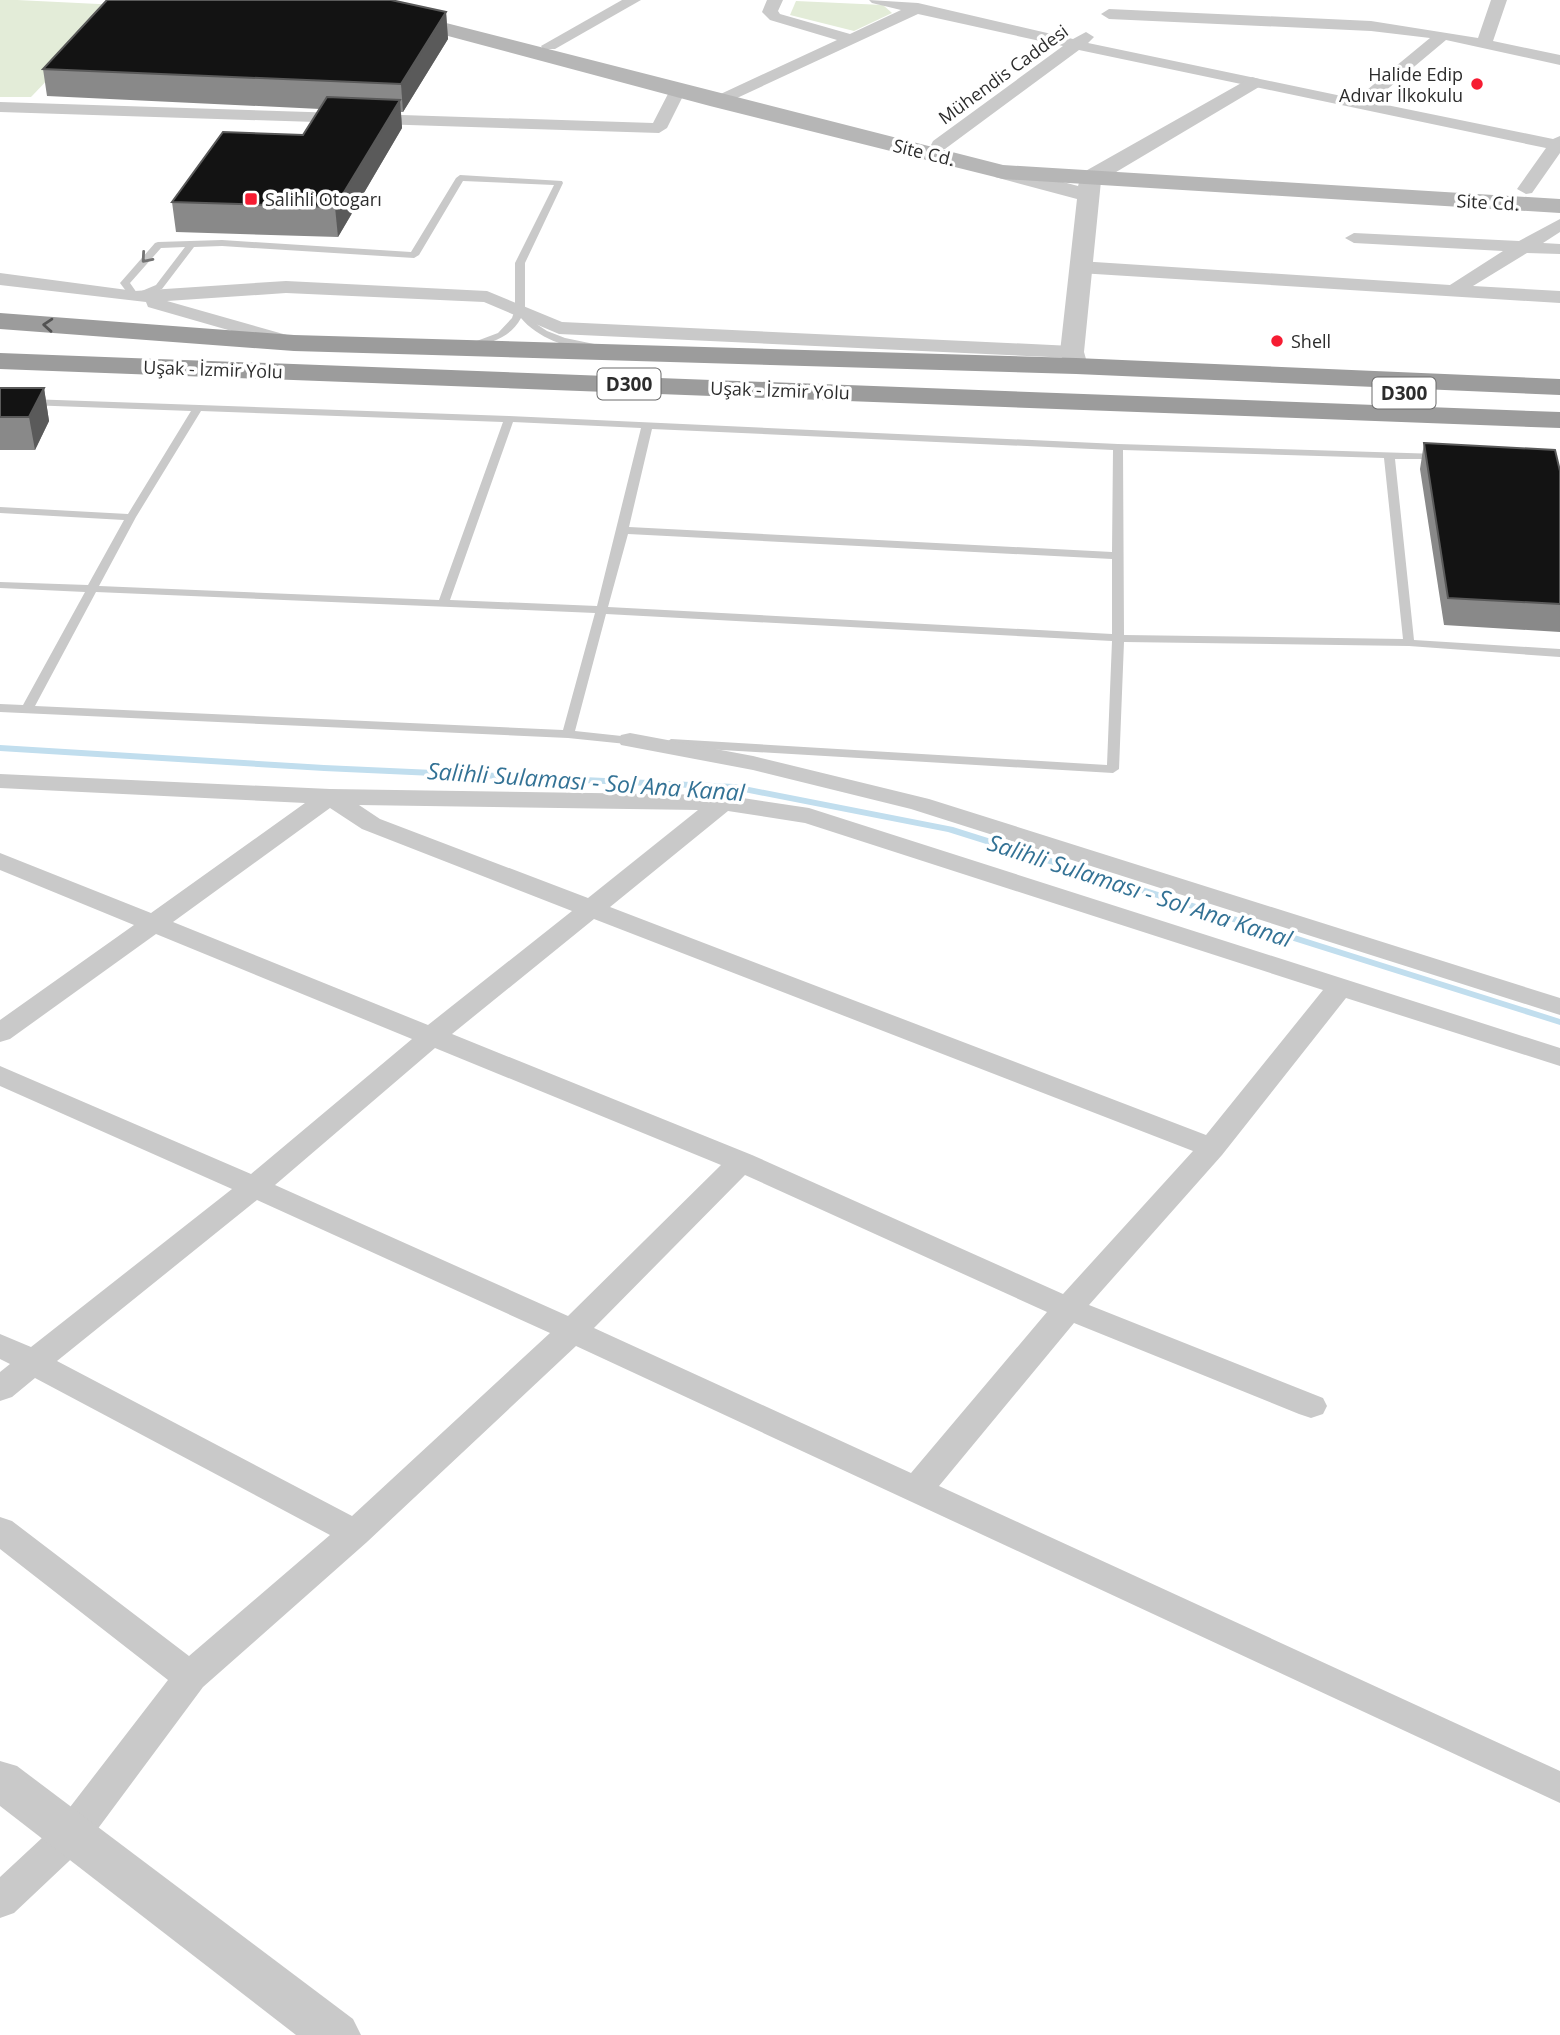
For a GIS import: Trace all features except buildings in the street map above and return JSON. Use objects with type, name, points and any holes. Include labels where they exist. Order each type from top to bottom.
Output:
[{"type":"highway","points":[[0,321],[294,343],[1074,359],[1560,387]]},
{"type":"highway","name":"Uşak - İzmir Yolu","points":[[0,343],[1252,398],[1560,420]]},
{"type":"highway","name":"Uşak - İzmir Yolu","points":[[0,361],[1252,398],[1560,397]]},
{"type":"highway","points":[[0,378],[1560,434]]},
{"type":"main road","name":"Site Cd.","points":[[1560,190],[1094,181],[727,97],[678,90],[371,7],[549,46],[727,97],[1003,172],[1094,181],[1560,206]]},
{"type":"street","points":[[549,46],[634,0]]},
{"type":"street","points":[[775,0],[770,12],[775,17],[850,39]]},
{"type":"street","points":[[877,0],[1252,83],[1558,143],[1526,189]]},
{"type":"street","points":[[1484,44],[1499,0]]},
{"type":"street","points":[[1110,7],[1371,26],[1443,35],[1560,60]]},
{"type":"street","name":"Mühendis Caddesi","points":[[939,145],[1077,46],[1110,7]]},
{"type":"street","points":[[727,97],[918,8]]},
{"type":"street","points":[[1359,105],[1443,35]]},
{"type":"street","points":[[135,297],[286,287],[487,297],[559,328],[1074,359],[1079,267],[1094,181],[1252,83]]},
{"type":"street","points":[[0,107],[659,128],[678,90]]},
{"type":"street","points":[[1457,288],[1519,247],[1560,224]]},
{"type":"street","points":[[1354,238],[1560,249]]},
{"type":"street","points":[[1079,267],[1457,288],[1560,297]]},
{"type":"street","points":[[0,279],[135,297],[294,343]]},
{"type":"street","points":[[630,740],[752,763],[920,804],[1560,1007]]},
{"type":"street","points":[[0,781],[330,797],[723,803],[809,816],[1560,1056]]},
{"type":"street","points":[[330,797],[371,824],[1212,1148]]},
{"type":"street","points":[[0,1033],[330,797]]},
{"type":"street","points":[[0,1389],[255,1186],[432,1036],[723,803]]},
{"type":"street","points":[[0,861],[741,1162],[1068,1309],[1311,1406]]},
{"type":"street","points":[[917,1489],[1068,1309],[1212,1148],[1341,986]]},
{"type":"street","points":[[0,1075],[255,1186],[573,1330],[1560,1788]]},
{"type":"street","points":[[0,1901],[71,1835],[190,1677],[355,1532],[573,1330],[741,1162]]},
{"type":"street","points":[[0,1345],[355,1532]]},
{"type":"street","points":[[0,1530],[190,1677]]},
{"type":"street","points":[[0,1780],[335,2035]]},
{"type":"lane","points":[[190,246],[159,287],[135,297],[125,283],[158,245],[222,243],[414,255],[460,178],[559,183],[520,263],[520,309],[515,326],[498,338],[461,347]]},
{"type":"lane","points":[[520,309],[531,327],[558,339],[618,351]]},
{"type":"lane","points":[[0,401],[509,419],[1118,447],[1455,458]]},
{"type":"lane","points":[[27,709],[131,516],[198,408]]},
{"type":"lane","points":[[443,604],[509,419]]},
{"type":"lane","points":[[568,734],[623,530],[647,426]]},
{"type":"lane","points":[[0,708],[568,734],[1113,769],[1118,638],[1118,447]]},
{"type":"lane","points":[[1389,454],[1409,643]]},
{"type":"lane","points":[[0,510],[131,516]]},
{"type":"lane","points":[[623,530],[1116,556]]},
{"type":"lane","points":[[0,585],[601,610],[1118,638],[1409,643],[1560,653]]},
{"type":"green space","points":[[0,0],[119,5],[31,97],[0,97]]},
{"type":"green space","points":[[796,1],[883,5],[892,13],[854,31],[790,15]]},
{"type":"waterway","name":"Salihli Sulaması - Sol Ana Kanal","points":[[0,748],[324,768],[734,787],[950,829],[1560,1022]]},
{"type":"place","name":"Halide Edip Adıvar İlkokulu","points":[[1477,84]]},
{"type":"place","name":"Salihli Otogarı","points":[[251,199]]},
{"type":"place","name":"Shell","points":[[1277,341]]}]
